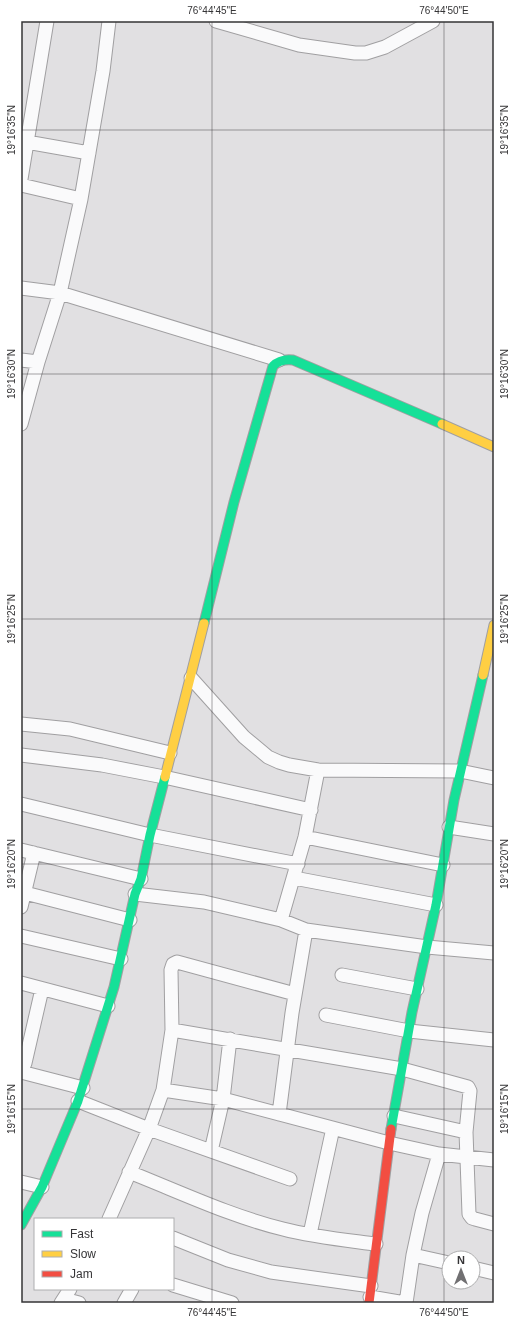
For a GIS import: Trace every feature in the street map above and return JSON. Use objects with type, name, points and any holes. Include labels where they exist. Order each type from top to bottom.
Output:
[{"type":"street","points":[[21,179],[25,141],[47,21]]},
{"type":"street","points":[[21,424],[38,362],[60,293],[81,199],[103,71],[109,21]]},
{"type":"street","points":[[216,21],[292,43],[355,53],[366,53],[385,47],[433,21]]},
{"type":"street","points":[[25,141],[89,153]]},
{"type":"street","points":[[21,185],[81,199]]},
{"type":"street","points":[[21,288],[60,293],[279,360],[292,360],[494,447]]},
{"type":"street","points":[[21,360],[38,362]]},
{"type":"street","points":[[21,1225],[42,1187],[84,1088],[114,987],[135,894],[141,879],[164,777],[191,678],[234,502],[271,370],[279,360]]},
{"type":"street","points":[[370,1295],[389,1143],[412,1012],[436,905],[460,771],[494,625]]},
{"type":"street","points":[[191,678],[244,736],[268,757],[289,765],[318,770],[460,771],[494,778]]},
{"type":"street","points":[[21,724],[70,729],[170,753]]},
{"type":"street","points":[[21,755],[102,765],[164,777],[311,810]]},
{"type":"street","points":[[281,920],[305,837],[318,770]]},
{"type":"street","points":[[21,804],[150,835],[298,864]]},
{"type":"street","points":[[449,827],[494,834]]},
{"type":"street","points":[[305,837],[443,865]]},
{"type":"street","points":[[21,907],[27,851],[141,879]]},
{"type":"street","points":[[294,878],[436,905]]},
{"type":"street","points":[[23,892],[130,920]]},
{"type":"street","points":[[135,894],[204,902],[281,920],[306,930],[427,947],[494,953]]},
{"type":"street","points":[[279,1114],[295,994],[306,930]]},
{"type":"street","points":[[21,936],[121,959]]},
{"type":"street","points":[[114,1217],[129,1172],[149,1130],[163,1090],[172,1030],[172,964],[175,962],[295,994]]},
{"type":"street","points":[[342,975],[417,989]]},
{"type":"street","points":[[21,983],[108,1006]]},
{"type":"street","points":[[42,989],[25,1063],[21,1072],[84,1088]]},
{"type":"street","points":[[326,1015],[409,1031],[494,1040]]},
{"type":"street","points":[[172,1030],[402,1069],[468,1087],[470,1091],[466,1132],[470,1216],[474,1219],[494,1224]]},
{"type":"street","points":[[211,1151],[223,1099],[230,1039]]},
{"type":"street","points":[[163,1090],[223,1099],[389,1143],[439,1154],[494,1160]]},
{"type":"street","points":[[78,1101],[149,1130],[290,1179]]},
{"type":"street","points":[[394,1116],[466,1132]]},
{"type":"street","points":[[310,1234],[333,1128]]},
{"type":"street","points":[[174,1238],[228,1260],[271,1272],[406,1303],[413,1255],[423,1207],[439,1154]]},
{"type":"street","points":[[129,1172],[240,1216],[284,1229],[376,1244]]},
{"type":"street","points":[[21,1182],[42,1187]]},
{"type":"street","points":[[413,1255],[441,1261]]},
{"type":"street","points":[[481,1270],[494,1273]]},
{"type":"street","points":[[174,1285],[232,1303]]},
{"type":"street","points":[[124,1303],[131,1290]]},
{"type":"street","points":[[65,1297],[79,1303]]},
{"type":"traffic: fast","points":[[204,623],[234,502],[273,366],[275,364],[282,360],[293,360],[442,424]]},
{"type":"traffic: fast","points":[[391,1129],[412,1012],[436,905],[454,800],[483,675]]},
{"type":"traffic: fast","points":[[21,1225],[42,1187],[78,1101],[114,987],[135,894],[141,879],[150,835],[165,777]]},
{"type":"traffic: slow","points":[[442,424],[494,447]]},
{"type":"traffic: slow","points":[[165,777],[204,623]]},
{"type":"traffic: slow","points":[[483,675],[494,625]]},
{"type":"traffic: jam","points":[[369,1303],[391,1129]]}]
